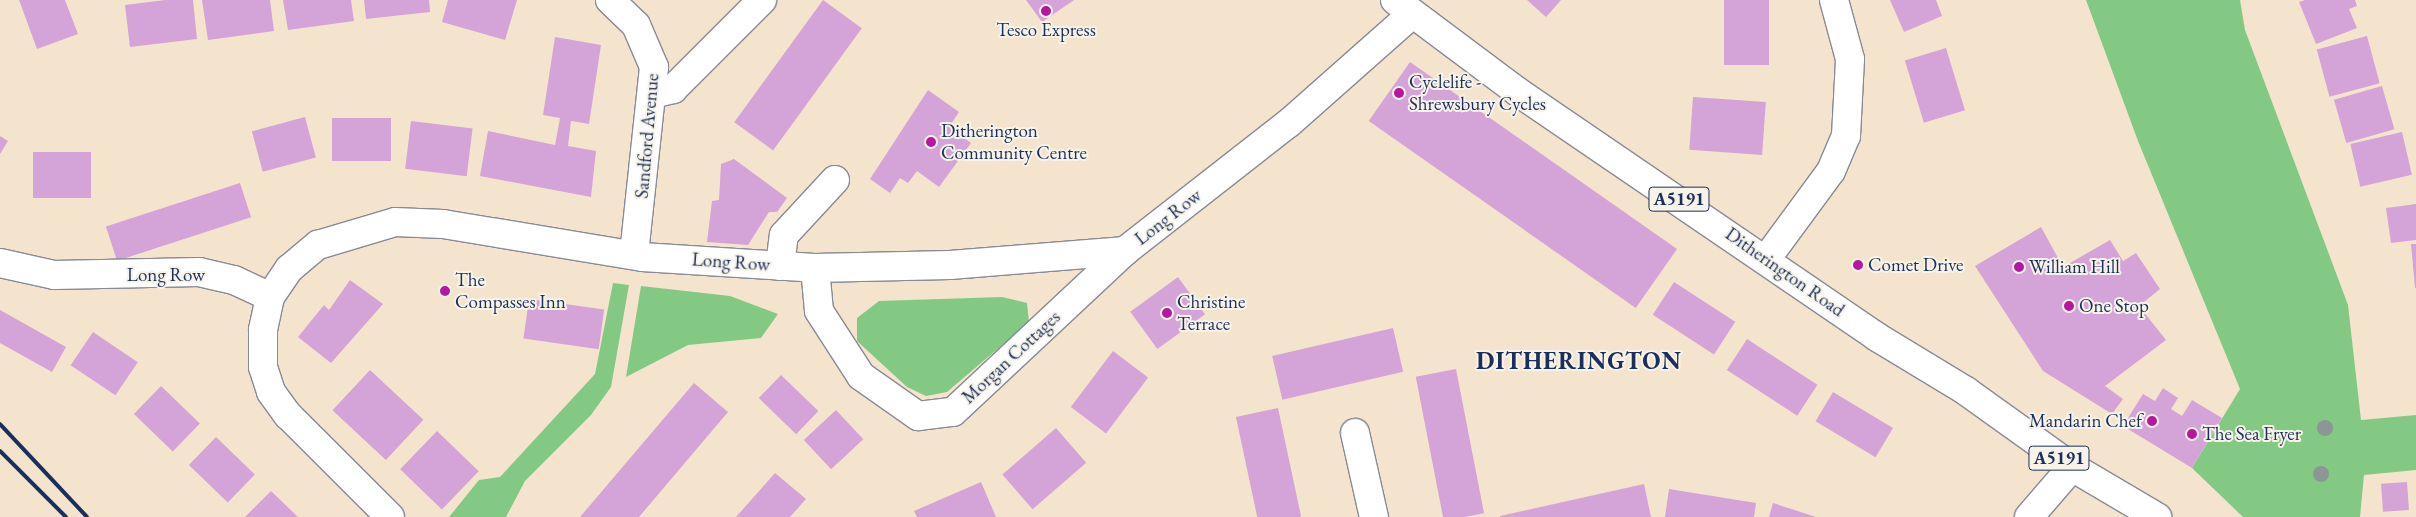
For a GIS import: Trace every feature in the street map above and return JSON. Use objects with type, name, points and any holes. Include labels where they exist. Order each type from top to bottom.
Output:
[{"type":"street","name":"Sandford Avenue","points":[[610,0],[636,25],[654,67],[653,94],[634,255]]},
{"type":"street","points":[[653,94],[672,90],[762,0]]},
{"type":"street","points":[[1766,258],[1831,171],[1846,136],[1850,59],[1834,0]]},
{"type":"street","name":"Ditherington Road","points":[[1403,7],[1518,92],[1766,258],[2072,467],[2157,517]]},
{"type":"street","name":"Long Row","points":[[0,263],[54,275],[199,272],[234,280],[270,297],[289,269],[318,245],[395,222],[443,224],[634,255],[815,268],[950,265],[1125,251],[1289,123],[1403,7]]},
{"type":"street","points":[[780,266],[784,235],[835,180]]},
{"type":"street","name":"Morgan Cottages","points":[[815,268],[819,311],[860,376],[918,416],[953,412],[1125,251]]},
{"type":"street","points":[[270,297],[263,330],[263,366],[271,392],[288,415],[390,517]]},
{"type":"street","points":[[1355,432],[1374,517]]},
{"type":"street","points":[[2029,517],[2072,467]]},
{"type":"green space","points":[[2086,0],[2240,0],[2245,30],[2348,305],[2361,420],[2416,415],[2416,470],[2364,475],[2360,517],[2243,517],[2192,468],[2240,389],[2138,141]]},
{"type":"green space","points":[[613,283],[629,285],[611,387],[591,415],[525,481],[506,517],[449,517],[479,480],[500,477],[595,374]]},
{"type":"green space","points":[[641,286],[730,296],[778,314],[761,338],[688,345],[626,377]]},
{"type":"green space","points":[[1002,297],[1027,303],[1029,322],[947,392],[926,396],[907,387],[857,341],[857,318],[879,301]]},
{"type":"building","points":[[19,0],[65,0],[78,34],[37,49]]},
{"type":"building","points":[[165,0],[193,0],[197,39],[130,47],[125,5]]},
{"type":"building","points":[[202,0],[270,0],[274,31],[208,40]]},
{"type":"building","points":[[283,0],[351,0],[354,21],[288,30]]},
{"type":"building","points":[[364,0],[429,0],[430,12],[366,19]]},
{"type":"building","points":[[448,0],[517,0],[505,40],[442,22]]},
{"type":"building","points":[[823,0],[862,28],[773,150],[734,122]]},
{"type":"building","name":"Tesco Express","points":[[1026,0],[1074,0],[1042,22]]},
{"type":"building","points":[[1527,0],[1561,0],[1546,17]]},
{"type":"building","points":[[1724,0],[1769,0],[1769,65],[1724,65]]},
{"type":"building","points":[[1890,0],[1936,0],[1942,16],[1904,32]]},
{"type":"building","points":[[2305,0],[2355,0],[2357,6],[2349,9],[2357,28],[2316,44],[2299,2]]},
{"type":"building","points":[[2367,36],[2380,83],[2329,97],[2317,49]]},
{"type":"building","points":[[555,37],[601,45],[589,124],[571,121],[568,146],[596,151],[591,197],[480,176],[488,131],[555,145],[560,118],[543,115]]},
{"type":"building","points":[[1946,48],[1965,110],[1924,123],[1905,61]]},
{"type":"building","points":[[1410,62],[1677,249],[1636,308],[1369,121]]},
{"type":"building","points":[[2382,86],[2394,129],[2346,143],[2334,100]]},
{"type":"building","name":"Ditherington Community Centre","points":[[928,90],[959,112],[949,127],[971,143],[939,187],[917,171],[908,183],[900,178],[890,193],[870,179]]},
{"type":"building","points":[[1693,97],[1766,102],[1762,155],[1689,150]]},
{"type":"building","points":[[305,117],[316,158],[263,172],[252,131]]},
{"type":"building","points":[[332,118],[391,118],[391,161],[332,161]]},
{"type":"building","points":[[411,121],[473,129],[467,176],[405,169]]},
{"type":"building","points":[[2402,132],[2412,175],[2360,187],[2350,144]]},
{"type":"building","points":[[0,136],[8,141],[0,154]]},
{"type":"building","points":[[33,152],[91,152],[91,198],[33,198]]},
{"type":"building","points":[[734,159],[787,198],[777,212],[769,212],[748,245],[707,242],[712,201],[719,200],[721,164]]},
{"type":"building","points":[[240,183],[251,217],[117,261],[106,227]]},
{"type":"building","points":[[2416,204],[2416,240],[2391,243],[2386,208]]},
{"type":"building","points":[[2041,227],[2063,267],[2110,240],[2123,261],[2136,253],[2160,289],[2139,306],[2166,340],[2105,386],[2123,399],[2112,414],[2043,371],[1975,266]]},
{"type":"building","points":[[2411,244],[2416,244],[2416,288],[2415,288]]},
{"type":"building","name":"Christine Terrace","points":[[1178,277],[1205,314],[1157,349],[1130,312]]},
{"type":"building","points":[[350,280],[383,304],[331,363],[298,337],[324,305],[329,310]]},
{"type":"building","points":[[1674,282],[1735,322],[1714,354],[1653,315]]},
{"type":"building","points":[[529,299],[604,310],[599,349],[523,339]]},
{"type":"building","points":[[0,310],[66,347],[52,372],[0,343]]},
{"type":"building","points":[[1393,328],[1403,372],[1282,400],[1272,356]]},
{"type":"building","points":[[93,332],[138,362],[115,395],[71,365]]},
{"type":"building","points":[[1747,339],[1817,385],[1797,416],[1727,370]]},
{"type":"building","points":[[1113,351],[1148,377],[1106,433],[1071,407]]},
{"type":"building","points":[[1456,369],[1484,513],[1465,517],[1443,517],[1416,377]]},
{"type":"building","points":[[370,370],[423,420],[386,460],[332,410]]},
{"type":"building","points":[[781,375],[818,411],[796,434],[759,398]]},
{"type":"building","points":[[694,383],[728,412],[639,517],[580,517]]},
{"type":"building","points":[[161,386],[200,424],[173,452],[134,414]]},
{"type":"building","points":[[2163,388],[2178,398],[2171,409],[2182,416],[2192,400],[2222,418],[2192,468],[2123,426],[2143,394],[2155,401]]},
{"type":"building","points":[[1833,392],[1893,428],[1875,457],[1815,421]]},
{"type":"building","points":[[1278,408],[1301,517],[1257,517],[1236,417]]},
{"type":"building","points":[[836,410],[863,439],[831,469],[804,440]]},
{"type":"building","points":[[1056,428],[1086,463],[1033,509],[1002,475]]},
{"type":"building","points":[[437,431],[479,471],[442,509],[400,469]]},
{"type":"building","points":[[216,437],[255,475],[228,503],[189,465]]},
{"type":"building","points":[[775,473],[806,499],[790,517],[736,517]]},
{"type":"building","points":[[981,482],[996,517],[917,517],[914,511]]},
{"type":"building","points":[[2407,482],[2409,510],[2383,512],[2381,484]]},
{"type":"building","points":[[1644,484],[1651,517],[1500,517],[1500,516]]},
{"type":"building","points":[[1669,489],[1756,503],[1754,517],[1665,517]]},
{"type":"building","points":[[271,491],[298,517],[245,517]]},
{"type":"building","points":[[1773,503],[1816,517],[1769,517]]},
{"type":"railway","points":[[0,424],[87,517]]},
{"type":"railway","points":[[0,451],[66,517]]},
{"type":"place","name":"Tesco Express","points":[[1046,11]]},
{"type":"place","name":"Cyclelife - Shrewsbury Cycles","points":[[1399,93]]},
{"type":"place","name":"Ditherington Community Centre","points":[[931,142]]},
{"type":"place","name":"Comet Drive","points":[[1858,265]]},
{"type":"place","name":"William Hill","points":[[2019,267]]},
{"type":"place","name":"The Compasses Inn","points":[[445,291]]},
{"type":"place","name":"One Stop","points":[[2069,306]]},
{"type":"place","name":"Christine Terrace","points":[[1167,313]]},
{"type":"place","name":"Mandarin Chef","points":[[2152,421]]},
{"type":"place","name":"The Sea Fryer","points":[[2192,434]]},
{"type":"district","name":"DITHERINGTON","points":[[1579,361]]}]
